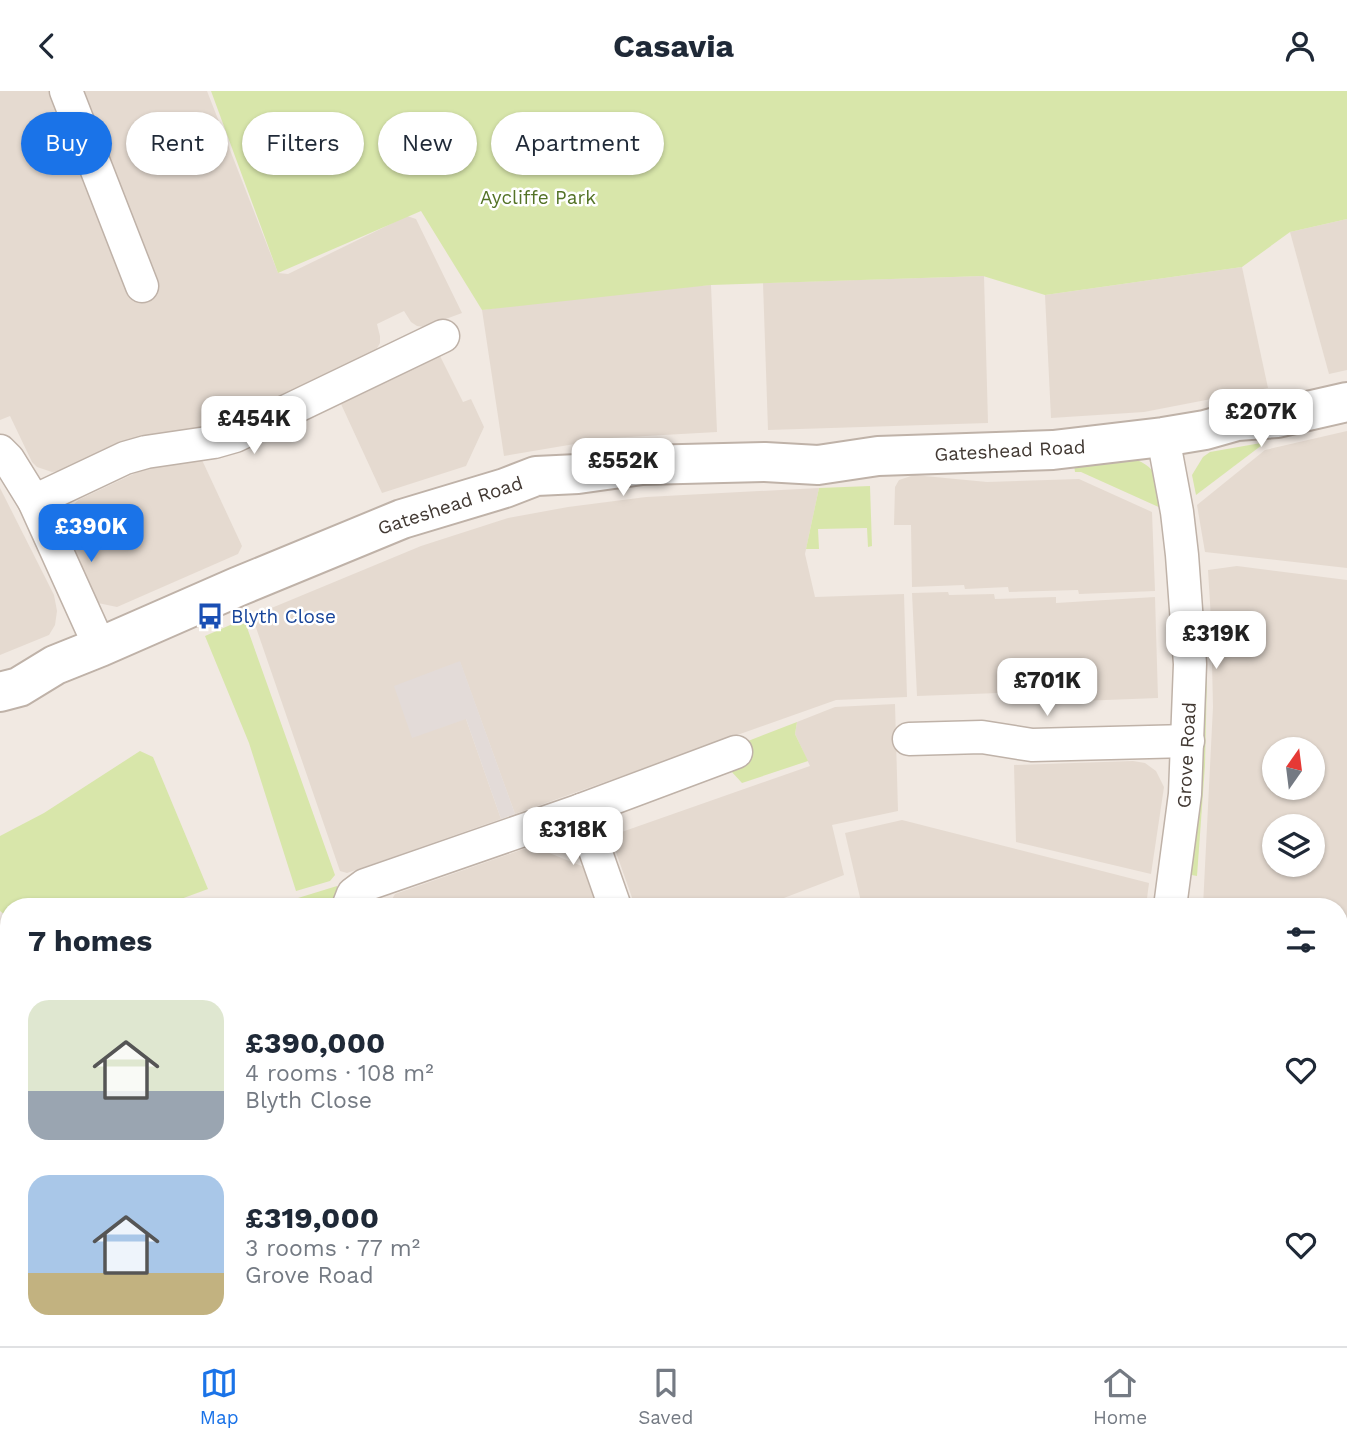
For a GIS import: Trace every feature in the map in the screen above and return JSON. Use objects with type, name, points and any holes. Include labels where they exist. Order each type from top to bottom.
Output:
[{"type":"street","points":[[66,91],[142,286]]},
{"type":"street","points":[[34,501],[146,452],[214,442],[235,436],[443,336]]},
{"type":"street","name":"Gateshead Road","points":[[0,692],[19,687],[55,665],[402,519],[536,476],[578,474],[642,465],[765,462],[818,465],[878,456],[1053,450],[1163,437],[1237,421],[1277,418],[1347,402]]},
{"type":"street","name":"Grove Road","points":[[1163,437],[1177,512],[1190,664],[1185,794],[1171,898]]},
{"type":"street","points":[[0,451],[8,459],[34,501],[100,647]]},
{"type":"street","points":[[909,739],[982,737],[1032,745],[1188,741]]},
{"type":"street","points":[[352,898],[365,885],[581,810],[736,752]]},
{"type":"street","points":[[581,810],[612,898]]},
{"type":"shaded area","points":[[0,91],[207,91],[215,112],[126,112],[126,175],[228,175],[228,145],[278,273],[288,274],[407,216],[416,219],[462,313],[424,327],[411,322],[404,311],[377,324],[380,343],[375,352],[230,422],[139,437],[60,471],[52,472],[37,467],[10,416],[0,420]]},
{"type":"shaded area","points":[[1347,219],[1347,370],[1329,374],[1290,232]]},
{"type":"shaded area","points":[[1242,267],[1268,388],[1144,412],[1051,418],[1045,295]]},
{"type":"shaded area","points":[[984,276],[988,423],[768,430],[763,283]]},
{"type":"shaded area","points":[[711,285],[717,432],[610,438],[504,456],[482,310],[597,293]]},
{"type":"shaded area","points":[[440,356],[463,402],[471,399],[484,427],[466,466],[382,493],[341,404]]},
{"type":"shaded area","points":[[1347,431],[1347,568],[1205,552],[1197,505],[1265,450]]},
{"type":"shaded area","points":[[202,460],[242,546],[238,554],[117,607],[98,603],[65,532],[69,510],[78,500],[142,470]]},
{"type":"shaded area","points":[[914,475],[987,482],[1079,479],[1152,512],[1155,591],[1079,594],[1078,590],[1009,592],[1008,587],[965,589],[964,585],[912,587],[911,525],[894,525],[895,487],[899,480]]},
{"type":"shaded area","points":[[0,488],[54,595],[57,611],[55,625],[49,635],[0,655]]},
{"type":"shaded area","points":[[819,488],[805,554],[815,597],[904,594],[907,697],[836,700],[515,814],[460,662],[466,719],[501,819],[347,873],[340,871],[252,616],[421,546],[508,518],[646,497]]},
{"type":"shaded area","points":[[1237,566],[1347,580],[1347,898],[1203,898],[1213,707],[1208,570]]},
{"type":"shaded area","points":[[948,592],[949,595],[994,594],[995,599],[1056,597],[1056,603],[1155,597],[1158,698],[1080,701],[1080,695],[999,699],[999,693],[917,696],[912,593]]},
{"type":"shaded area","points":[[460,661],[515,814],[501,819],[466,719],[412,738],[394,686]]},
{"type":"shaded area","points":[[895,704],[898,811],[832,825],[844,875],[784,898],[632,898],[612,841],[616,834],[810,766],[795,734],[797,722],[835,707]]},
{"type":"shaded area","points":[[1133,761],[1145,763],[1156,771],[1164,787],[1151,874],[1016,842],[1014,765]]},
{"type":"shaded area","points":[[902,820],[1149,883],[1147,898],[860,898],[845,833]]},
{"type":"shaded area","points":[[532,846],[584,867],[595,898],[393,898],[395,894]]},
{"type":"green space","name":"Aycliffe Park","points":[[211,91],[1347,91],[1347,219],[1290,232],[1242,267],[1045,295],[983,276],[711,285],[482,310],[421,211],[278,273],[228,137],[228,112],[219,112]]},
{"type":"green space","points":[[1261,443],[1262,445],[1196,495],[1192,475],[1203,457],[1210,452]]},
{"type":"green space","points":[[1127,457],[1138,460],[1151,469],[1158,482],[1163,509],[1081,472],[1075,472],[1074,465]]},
{"type":"green space","points":[[870,486],[872,546],[868,547],[867,528],[818,529],[819,549],[806,549],[819,488]]},
{"type":"green space","points":[[244,619],[335,875],[330,881],[296,891],[249,743],[205,636]]},
{"type":"green space","points":[[1202,673],[1207,675],[1205,765],[1197,876],[1186,874]]},
{"type":"green space","points":[[797,722],[795,734],[808,761],[742,783],[731,771],[751,761],[743,743]]},
{"type":"green space","points":[[140,751],[153,757],[208,889],[184,898],[0,898],[0,836],[44,813]]},
{"type":"green space","points":[[337,886],[341,896],[340,898],[298,898]]},
{"type":"place","name":"Blyth Close","points":[[210,616]]}]
